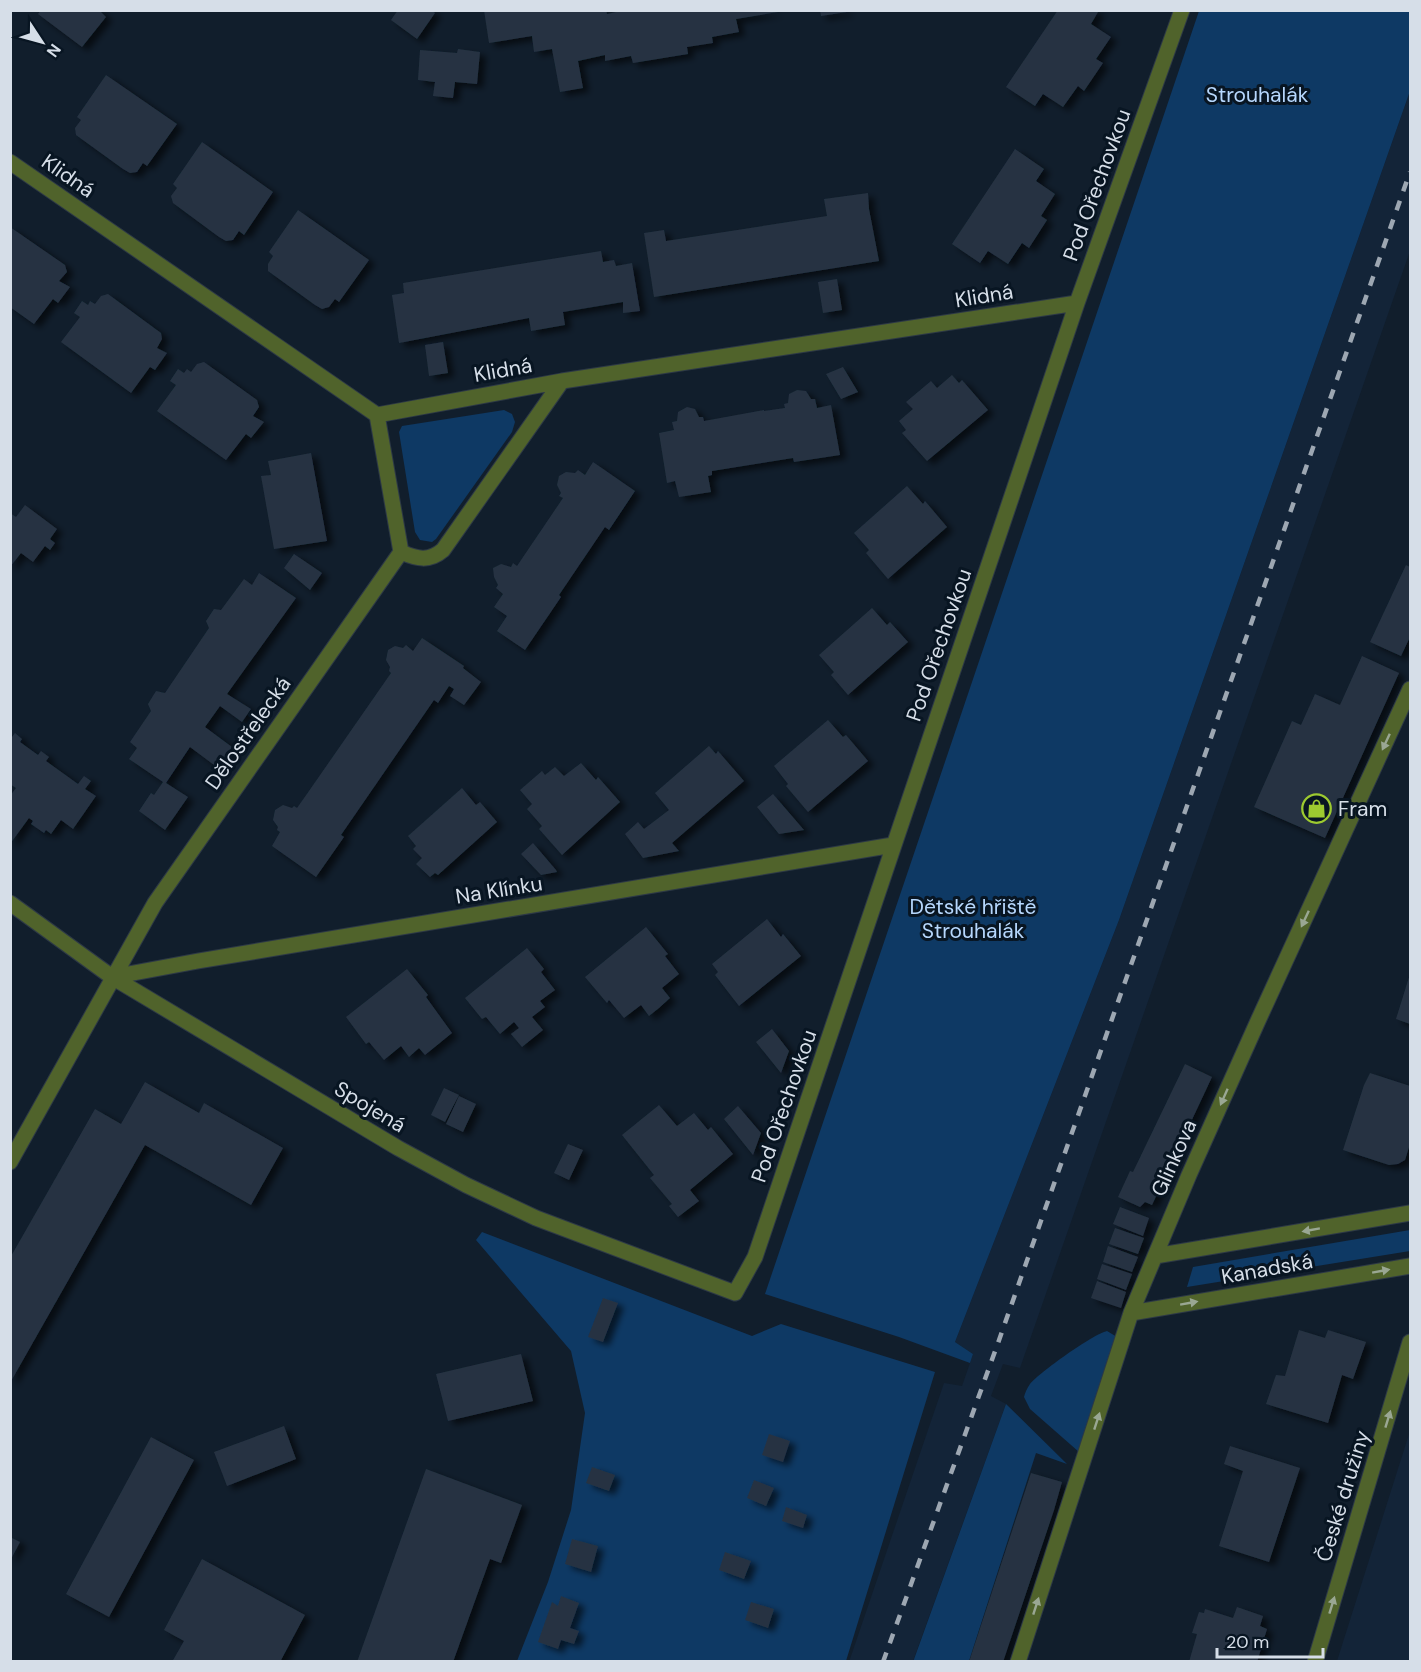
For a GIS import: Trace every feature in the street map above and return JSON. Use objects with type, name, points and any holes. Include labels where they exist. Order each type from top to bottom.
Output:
[{"type":"street","name":"Pod Ořechovkou","points":[[735,1293],[755,1257],[1077,303],[1182,10]]},
{"type":"street","name":"Klidná","points":[[10,162],[378,415],[562,381],[1077,303]]},
{"type":"street","points":[[378,415],[401,552],[415,558],[428,559],[437,556],[443,550],[562,381]]},
{"type":"street","name":"Dělostřelecká","points":[[10,1162],[155,903],[401,552]]},
{"type":"street","name":"Glinkova","points":[[1018,1662],[1131,1313],[1257,1023],[1410,689]]},
{"type":"street","name":"Na Klínku","points":[[112,977],[893,845]]},
{"type":"street","name":"Spojená","points":[[10,903],[112,977],[398,1148],[466,1185],[536,1218],[735,1293]]},
{"type":"street","name":"Kanadská","points":[[1155,1256],[1410,1213]]},
{"type":"street","name":"Kanadská","points":[[1131,1313],[1410,1266]]},
{"type":"street","name":"České družiny","points":[[1315,1662],[1410,1342]]},
{"type":"shaded area","points":[[1410,91],[1410,251],[1020,1368],[1003,1364],[991,1396],[1006,1404],[913,1661],[849,1662],[944,1383],[962,1386],[973,1354],[955,1342],[1119,920]]},
{"type":"shaded area","points":[[1410,1431],[1410,1661],[1337,1661]]},
{"type":"green space","name":"Strouhalák","points":[[1199,11],[1410,11],[1410,91],[1119,920],[955,1342],[973,1354],[970,1363],[899,1337],[765,1294]]},
{"type":"green space","points":[[504,410],[512,414],[515,422],[512,432],[436,539],[432,542],[420,540],[415,532],[399,432],[402,426]]},
{"type":"green space","points":[[1410,1230],[1410,1251],[1187,1287],[1193,1267]]},
{"type":"green space","points":[[482,1232],[752,1336],[781,1324],[935,1372],[846,1661],[517,1661],[548,1582],[571,1510],[585,1413],[571,1351],[476,1240]]},
{"type":"green space","points":[[1107,1331],[1117,1337],[1079,1452],[1030,1409],[1024,1397],[1030,1384],[1044,1372],[1079,1346]]},
{"type":"green space","points":[[1006,1404],[1067,1464],[1036,1453],[969,1661],[913,1662]]},
{"type":"building","points":[[41,10],[99,10],[106,17],[82,47],[38,14]]},
{"type":"building","points":[[398,10],[431,10],[435,13],[417,39],[391,20]]},
{"type":"building","points":[[484,10],[606,10],[607,14],[626,10],[778,12],[736,19],[739,32],[712,37],[713,43],[687,47],[688,54],[633,63],[631,56],[605,61],[605,55],[578,61],[583,88],[560,92],[552,49],[534,52],[532,36],[489,43]]},
{"type":"building","points":[[820,10],[847,10],[847,12],[821,16]]},
{"type":"building","points":[[1058,10],[1097,10],[1091,24],[1111,37],[1096,59],[1103,63],[1084,91],[1078,86],[1063,107],[1043,94],[1035,106],[1006,87]]},
{"type":"building","points":[[458,49],[480,52],[477,84],[455,82],[453,98],[433,96],[435,82],[418,80],[420,50],[457,53]]},
{"type":"building","points":[[106,75],[177,124],[147,166],[143,163],[137,172],[130,173],[123,169],[76,135],[75,128],[81,120],[77,117]]},
{"type":"building","points":[[202,142],[273,192],[244,235],[239,231],[233,240],[226,241],[219,237],[173,203],[171,196],[177,188],[173,184]]},
{"type":"building","points":[[1015,149],[1044,169],[1036,181],[1055,194],[1041,216],[1047,220],[1029,248],[1022,243],[1008,264],[988,251],[980,263],[952,244]]},
{"type":"building","points":[[868,193],[879,261],[654,297],[644,233],[664,230],[666,241],[827,216],[824,199]]},
{"type":"building","points":[[298,210],[369,260],[339,302],[335,299],[329,307],[322,309],[268,271],[268,264],[273,256],[269,252]]},
{"type":"building","points":[[10,227],[65,265],[67,272],[59,281],[70,287],[58,303],[53,299],[34,324],[10,307]]},
{"type":"building","points":[[601,251],[603,262],[614,260],[616,266],[632,263],[640,311],[623,313],[623,302],[563,312],[565,325],[531,331],[529,318],[399,343],[392,295],[404,293],[403,283]]},
{"type":"building","points":[[837,279],[842,310],[823,313],[818,282]]},
{"type":"building","points":[[108,294],[161,333],[162,339],[157,348],[167,353],[155,370],[150,367],[131,393],[61,342],[80,317],[74,313],[82,301],[88,305],[90,301],[95,304],[101,296]]},
{"type":"building","points":[[443,342],[448,373],[429,376],[425,345]]},
{"type":"building","points":[[204,362],[257,400],[259,407],[253,416],[264,422],[251,438],[246,434],[226,460],[157,411],[176,385],[170,381],[178,369],[184,373],[187,369],[191,372],[197,364]]},
{"type":"building","points":[[843,367],[858,392],[841,399],[826,374]]},
{"type":"building","points":[[952,375],[959,383],[962,380],[988,410],[927,461],[902,433],[906,430],[899,421],[913,409],[906,402],[931,381],[937,388]]},
{"type":"building","points":[[797,390],[806,391],[811,399],[815,399],[817,408],[831,405],[840,455],[794,462],[793,458],[712,471],[712,475],[708,476],[711,492],[679,497],[675,481],[667,483],[659,433],[674,430],[672,422],[677,421],[678,412],[687,407],[695,409],[704,421],[785,408],[784,404],[788,403],[789,394]]},
{"type":"building","points":[[311,453],[327,541],[274,549],[261,476],[271,475],[268,461]]},
{"type":"building","points":[[593,462],[635,491],[609,530],[605,527],[525,650],[497,631],[507,616],[494,607],[503,594],[496,588],[498,585],[493,568],[501,564],[511,567],[513,563],[517,566],[563,498],[559,496],[561,493],[557,485],[559,476],[566,472],[575,473],[578,470],[585,475]]},
{"type":"building","points":[[907,486],[923,504],[925,501],[947,527],[888,579],[866,553],[869,550],[854,533]]},
{"type":"building","points":[[25,505],[57,529],[50,539],[55,543],[50,550],[45,546],[33,562],[21,553],[10,567],[10,513],[16,517]]},
{"type":"building","points":[[294,554],[322,573],[310,590],[284,568]]},
{"type":"building","points":[[1406,565],[1410,567],[1410,637],[1401,656],[1370,642]]},
{"type":"building","points":[[259,573],[296,598],[227,694],[251,709],[242,722],[220,706],[205,727],[232,747],[218,768],[190,747],[166,783],[188,797],[165,830],[139,811],[151,793],[154,795],[163,782],[129,759],[137,748],[130,742],[151,711],[148,704],[156,691],[165,693],[209,628],[206,621],[214,609],[221,610],[244,579],[252,585]]},
{"type":"building","points":[[872,608],[887,625],[890,622],[908,642],[848,695],[831,675],[834,672],[819,655]]},
{"type":"building","points":[[422,638],[464,666],[463,668],[481,682],[464,705],[450,696],[454,689],[449,686],[438,703],[434,700],[341,835],[344,837],[316,877],[272,846],[280,832],[273,820],[275,810],[283,805],[297,808],[391,673],[386,660],[388,650],[395,646],[403,648],[406,645],[413,651]]},
{"type":"building","points":[[1362,656],[1399,673],[1325,838],[1254,807],[1292,721],[1301,725],[1315,694],[1340,705]]},
{"type":"building","points":[[828,720],[843,737],[846,735],[868,761],[808,812],[786,786],[788,784],[774,766]]},
{"type":"building","points":[[15,733],[22,739],[20,742],[38,755],[41,751],[49,757],[46,761],[78,784],[84,776],[91,781],[85,789],[96,796],[73,829],[61,820],[51,834],[46,830],[44,833],[31,824],[33,821],[29,818],[10,844],[10,809],[12,806],[10,796],[16,788],[10,784],[10,736],[12,737]]},
{"type":"building","points":[[709,746],[716,754],[718,751],[744,781],[672,843],[679,851],[643,858],[625,834],[638,822],[644,829],[669,810],[655,793]]},
{"type":"building","points":[[581,763],[596,780],[598,777],[620,802],[562,855],[539,829],[542,826],[527,809],[532,804],[520,790],[542,771],[545,775],[555,767],[564,776]]},
{"type":"building","points":[[462,788],[476,805],[480,802],[497,822],[438,875],[435,873],[430,877],[416,864],[422,858],[413,849],[416,846],[408,836]]},
{"type":"building","points":[[773,794],[804,830],[779,834],[757,807]]},
{"type":"building","points":[[533,843],[557,872],[541,875],[521,854]]},
{"type":"building","points":[[767,919],[781,937],[783,934],[801,956],[739,1006],[715,975],[718,972],[712,964]]},
{"type":"building","points":[[646,927],[668,954],[665,956],[679,974],[662,988],[670,998],[649,1016],[641,1005],[624,1018],[609,1000],[607,1003],[585,977]]},
{"type":"building","points":[[527,948],[544,969],[541,972],[555,990],[540,1001],[545,1007],[532,1017],[543,1030],[522,1047],[511,1034],[519,1028],[514,1022],[500,1034],[486,1017],[482,1019],[465,998]]},
{"type":"building","points":[[407,969],[428,995],[426,997],[452,1033],[425,1055],[419,1048],[409,1057],[401,1046],[384,1060],[369,1042],[366,1044],[346,1017]]},
{"type":"building","points":[[1410,974],[1410,1024],[1396,1019]]},
{"type":"building","points":[[772,1029],[789,1051],[781,1073],[756,1042]]},
{"type":"building","points":[[1185,1064],[1212,1077],[1152,1205],[1145,1202],[1140,1207],[1118,1197],[1130,1171],[1133,1172]]},
{"type":"building","points":[[1370,1073],[1410,1086],[1410,1144],[1405,1160],[1398,1164],[1389,1165],[1343,1150]]},
{"type":"building","points":[[145,1082],[199,1113],[204,1103],[283,1148],[251,1205],[145,1145],[10,1383],[10,1258],[95,1109],[121,1124]]},
{"type":"building","points":[[444,1088],[459,1095],[445,1122],[431,1115]]},
{"type":"building","points":[[459,1096],[476,1104],[463,1132],[446,1124]]},
{"type":"building","points":[[659,1105],[677,1126],[694,1113],[708,1130],[711,1127],[733,1154],[690,1190],[699,1201],[678,1217],[669,1206],[672,1204],[650,1178],[654,1175],[622,1135]]},
{"type":"building","points":[[738,1106],[761,1133],[753,1155],[724,1119]]},
{"type":"building","points":[[568,1144],[583,1150],[569,1180],[554,1173]]},
{"type":"building","points":[[1120,1207],[1149,1218],[1143,1236],[1113,1224]]},
{"type":"building","points":[[1115,1228],[1144,1238],[1138,1254],[1109,1244]]},
{"type":"building","points":[[1108,1246],[1138,1257],[1132,1272],[1103,1262]]},
{"type":"building","points":[[1102,1264],[1132,1274],[1126,1290],[1097,1279]]},
{"type":"building","points":[[1097,1281],[1126,1292],[1121,1308],[1091,1298]]},
{"type":"building","points":[[603,1298],[618,1303],[603,1342],[588,1337]]},
{"type":"building","points":[[1299,1330],[1325,1338],[1328,1330],[1366,1342],[1353,1379],[1342,1375],[1328,1423],[1266,1404],[1276,1375],[1285,1376]]},
{"type":"building","points":[[521,1354],[533,1401],[448,1421],[436,1374]]},
{"type":"building","points":[[284,1426],[296,1459],[227,1486],[214,1452]]},
{"type":"building","points":[[769,1434],[790,1441],[783,1462],[762,1455]]},
{"type":"building","points":[[151,1437],[194,1460],[109,1617],[66,1594]]},
{"type":"building","points":[[1230,1446],[1300,1468],[1269,1562],[1219,1546],[1243,1471],[1224,1464]]},
{"type":"building","points":[[592,1467],[615,1475],[609,1491],[586,1483]]},
{"type":"building","points":[[426,1469],[522,1505],[501,1563],[490,1559],[453,1662],[357,1662]]},
{"type":"building","points":[[1031,1473],[1062,1482],[1054,1510],[1003,1662],[969,1662]]},
{"type":"building","points":[[754,1480],[774,1488],[766,1506],[747,1498]]},
{"type":"building","points":[[786,1507],[807,1515],[803,1528],[782,1521]]},
{"type":"building","points":[[10,1537],[20,1542],[10,1561]]},
{"type":"building","points":[[572,1539],[598,1546],[591,1572],[565,1564]]},
{"type":"building","points":[[725,1552],[751,1561],[744,1579],[719,1570]]},
{"type":"building","points":[[202,1559],[305,1615],[280,1662],[172,1662],[184,1641],[164,1630]]},
{"type":"building","points":[[561,1596],[579,1603],[570,1628],[579,1631],[574,1644],[561,1640],[558,1649],[538,1642],[552,1602],[558,1606]]},
{"type":"building","points":[[751,1602],[774,1609],[768,1628],[745,1620]]},
{"type":"building","points":[[1237,1607],[1263,1616],[1260,1626],[1267,1629],[1257,1662],[1189,1662],[1197,1634],[1192,1633],[1199,1612],[1204,1613],[1205,1609],[1233,1618]]},
{"type":"railway","points":[[883,1662],[998,1343],[1410,172]]},
{"type":"place","name":"Fram","points":[[1317,809]]},
{"type":"park label","name":"Dětské hřiště Strouhalák","points":[[973,919]]}]
